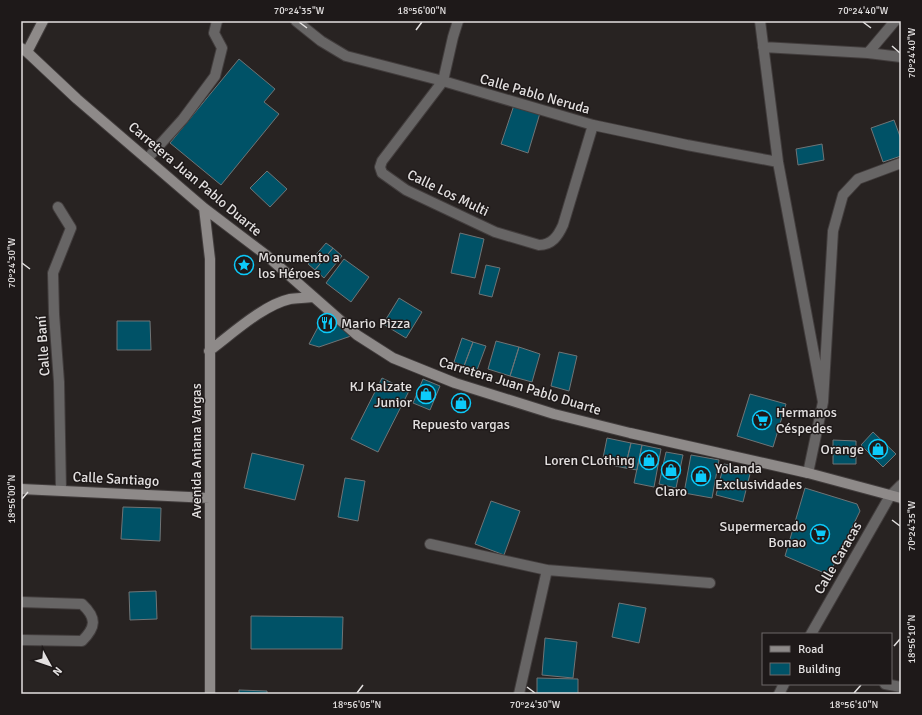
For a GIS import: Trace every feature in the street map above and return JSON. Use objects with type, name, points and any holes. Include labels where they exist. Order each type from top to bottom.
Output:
[{"type":"main road","points":[[24,50],[43,21]]},
{"type":"main road","name":"Carretera Juan Pablo Duarte","points":[[24,50],[77,99],[125,138],[147,160],[204,208],[266,255],[357,335],[393,358],[455,383],[554,414],[808,474],[901,498]]},
{"type":"main road","name":"Avenida Aniana Vargas","points":[[204,208],[210,259],[210,694]]},
{"type":"main road","points":[[209,351],[241,326],[268,308],[290,299],[312,297]]},
{"type":"main road","name":"Calle Santiago","points":[[21,489],[210,498]]},
{"type":"street","points":[[147,160],[183,119],[215,76],[222,48],[214,33],[217,21]]},
{"type":"street","name":"Calle Pablo Neruda","points":[[296,21],[321,41],[346,56],[443,81],[593,125],[778,162]]},
{"type":"street","name":"Calle Los Multi","points":[[458,21],[443,81],[387,153],[380,168],[382,173],[406,190],[496,232],[539,245],[546,245],[554,240],[563,225],[593,125]]},
{"type":"street","points":[[760,21],[778,162],[823,402]]},
{"type":"street","points":[[868,53],[894,21]]},
{"type":"street","points":[[763,47],[868,53],[901,57]]},
{"type":"street","points":[[808,474],[823,402],[833,231],[843,195],[858,179],[901,163]]},
{"type":"street","name":"Calle Baní","points":[[58,207],[71,228],[53,273],[54,314],[59,382],[61,490]]},
{"type":"street","name":"Calle Caracas","points":[[812,633],[890,496],[901,485]]},
{"type":"street","points":[[430,544],[547,570],[710,583]]},
{"type":"street","points":[[519,694],[547,570]]},
{"type":"street","points":[[21,602],[82,604],[90,611],[94,622],[90,633],[82,641],[21,640]]},
{"type":"street","points":[[779,694],[784,685]]},
{"type":"street","points":[[890,685],[901,687]]},
{"type":"building","points":[[239,59],[275,89],[264,102],[279,114],[221,185],[170,143]]},
{"type":"building","points":[[514,105],[540,113],[528,153],[501,144]]},
{"type":"building","points":[[894,120],[901,139],[901,156],[883,162],[871,128]]},
{"type":"building","points":[[822,144],[824,160],[798,165],[796,149]]},
{"type":"building","points":[[267,171],[287,189],[270,207],[250,188]]},
{"type":"building","points":[[460,233],[484,239],[475,278],[451,273]]},
{"type":"building","points":[[326,243],[333,248],[315,270],[308,264]]},
{"type":"building","points":[[333,248],[342,256],[324,278],[315,270]]},
{"type":"building","points":[[344,259],[369,277],[351,302],[326,283]]},
{"type":"building","points":[[486,265],[500,268],[492,297],[479,294]]},
{"type":"building","points":[[399,298],[422,312],[406,338],[383,324]]},
{"type":"building","name":"Mario Pizza","points":[[325,314],[351,336],[319,347],[309,344]]},
{"type":"building","points":[[117,321],[150,321],[151,350],[117,350]]},
{"type":"building","points":[[462,338],[473,342],[464,366],[454,362]]},
{"type":"building","points":[[496,341],[519,347],[510,376],[488,369]]},
{"type":"building","points":[[473,342],[486,346],[477,370],[464,366]]},
{"type":"building","points":[[519,347],[540,354],[532,382],[510,376]]},
{"type":"building","points":[[559,352],[577,356],[569,391],[551,386]]},
{"type":"building","points":[[382,378],[409,391],[378,452],[351,439]]},
{"type":"building","name":"KJ Kalzate Junior","points":[[423,379],[440,386],[430,410],[413,403]]},
{"type":"building","name":"Hermanos Céspedes","points":[[750,394],[786,404],[773,447],[737,436]]},
{"type":"building","name":"Orange","points":[[873,432],[896,454],[883,467],[861,445]]},
{"type":"building","points":[[607,438],[631,443],[625,468],[602,463]]},
{"type":"building","points":[[833,440],[856,441],[856,464],[833,464]]},
{"type":"building","points":[[631,443],[642,445],[637,470],[625,468]]},
{"type":"building","name":"Loren CLothing","points":[[642,445],[661,449],[654,487],[634,483]]},
{"type":"building","name":"Claro","points":[[666,452],[683,455],[676,488],[659,484]]},
{"type":"building","points":[[252,453],[304,465],[295,500],[244,488]]},
{"type":"building","name":"Yolanda Exclusividades","points":[[691,455],[719,460],[712,498],[684,493]]},
{"type":"building","points":[[724,464],[751,470],[743,502],[716,495]]},
{"type":"building","points":[[345,478],[365,481],[358,521],[338,517]]},
{"type":"building","name":"Supermercado Bonao","points":[[805,488],[857,504],[860,511],[829,575],[785,556]]},
{"type":"building","points":[[491,501],[520,511],[504,555],[475,544]]},
{"type":"building","points":[[123,507],[161,508],[160,541],[121,539]]},
{"type":"building","points":[[156,591],[157,619],[130,620],[129,592]]},
{"type":"building","points":[[619,603],[646,608],[639,643],[612,637]]},
{"type":"building","points":[[251,616],[343,617],[342,649],[251,649]]},
{"type":"building","points":[[545,638],[577,642],[573,678],[542,675]]},
{"type":"building","points":[[537,678],[578,679],[578,694],[537,694]]},
{"type":"building","points":[[239,690],[267,691],[267,694],[239,694]]},
{"type":"place","name":"Monumento a los Héroes","points":[[244,265]]},
{"type":"place","name":"Mario Pizza","points":[[327,323]]},
{"type":"place","name":"KJ Kalzate Junior","points":[[426,394]]},
{"type":"place","name":"Repuesto vargas","points":[[461,403]]},
{"type":"place","name":"Hermanos Céspedes","points":[[762,420]]},
{"type":"place","name":"Orange","points":[[878,449]]},
{"type":"place","name":"Loren CLothing","points":[[649,460]]},
{"type":"place","name":"Claro","points":[[671,470]]},
{"type":"place","name":"Yolanda Exclusividades","points":[[701,476]]},
{"type":"place","name":"Supermercado Bonao","points":[[820,534]]}]
